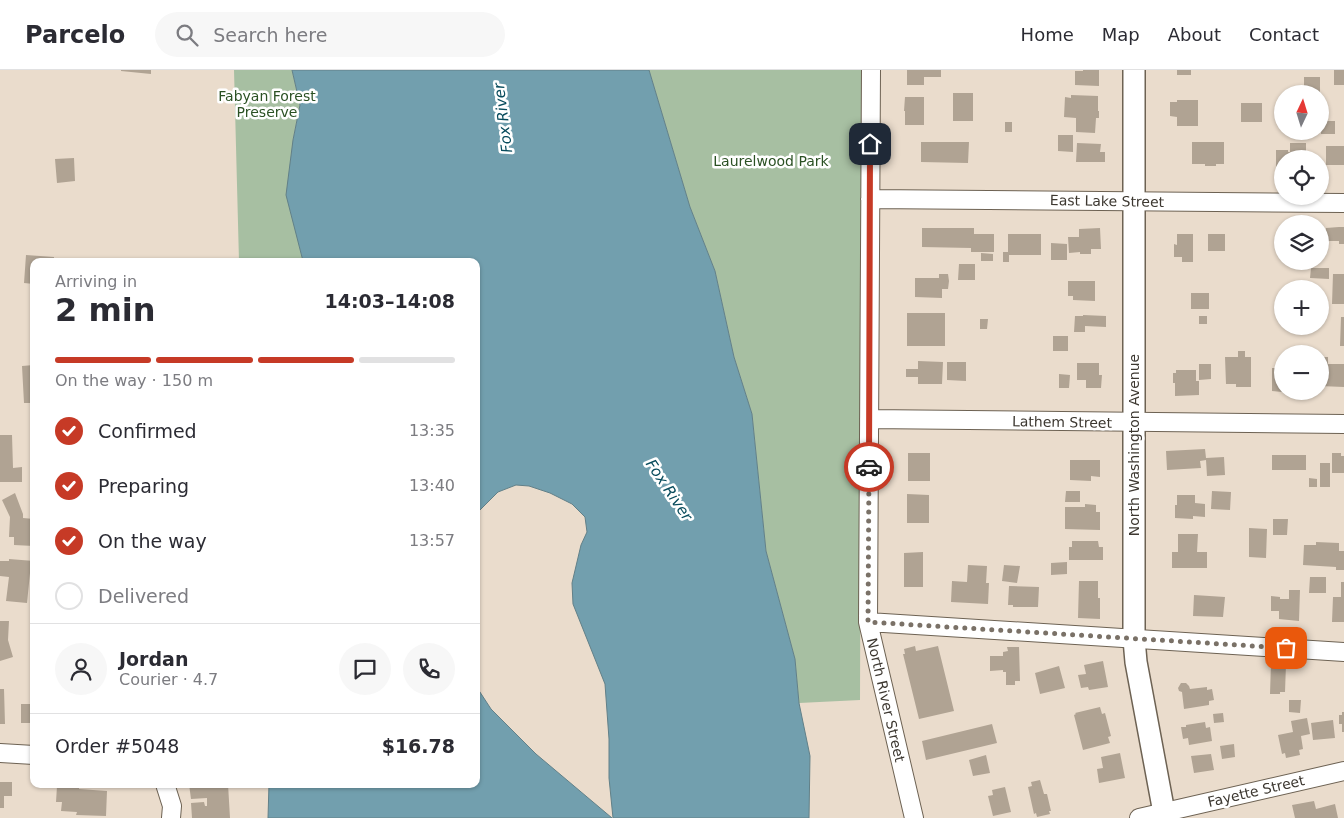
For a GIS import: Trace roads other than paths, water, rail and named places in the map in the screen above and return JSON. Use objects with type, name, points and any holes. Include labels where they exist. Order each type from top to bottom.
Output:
[{"type":"main road","name":"North Washington Avenue","points":[[1134,70],[1134,639],[1136,662],[1164,815]]},
{"type":"street","name":"North River Street","points":[[871,70],[868,622],[914,818]]},
{"type":"street","name":"East Lake Street","points":[[870,199],[1344,203]]},
{"type":"street","name":"Lathem Street","points":[[869,420],[1344,424]]},
{"type":"street","points":[[868,622],[1344,652]]},
{"type":"street","points":[[0,754],[30,755]]},
{"type":"street","name":"Fayette Street","points":[[1139,818],[1164,815],[1344,771]]},
{"type":"street","points":[[166,788],[172,806],[171,818]]},
{"type":"water","name":"Fox River","points":[[292,70],[649,70],[690,207],[715,271],[734,357],[752,414],[766,551],[795,659],[799,703],[810,756],[809,818],[613,818],[609,778],[609,739],[605,684],[573,604],[572,583],[581,545],[587,532],[585,517],[572,504],[550,493],[529,486],[516,485],[498,492],[480,510],[480,258],[302,258],[286,195],[293,140],[300,105]]},
{"type":"water","points":[[480,692],[491,709],[536,754],[612,818],[268,818],[269,788],[480,788]]},
{"type":"park label","name":"Fabyan Forest Preserve","points":[[267,104]]},
{"type":"park label","name":"Laurelwood Park","points":[[771,161]]}]
